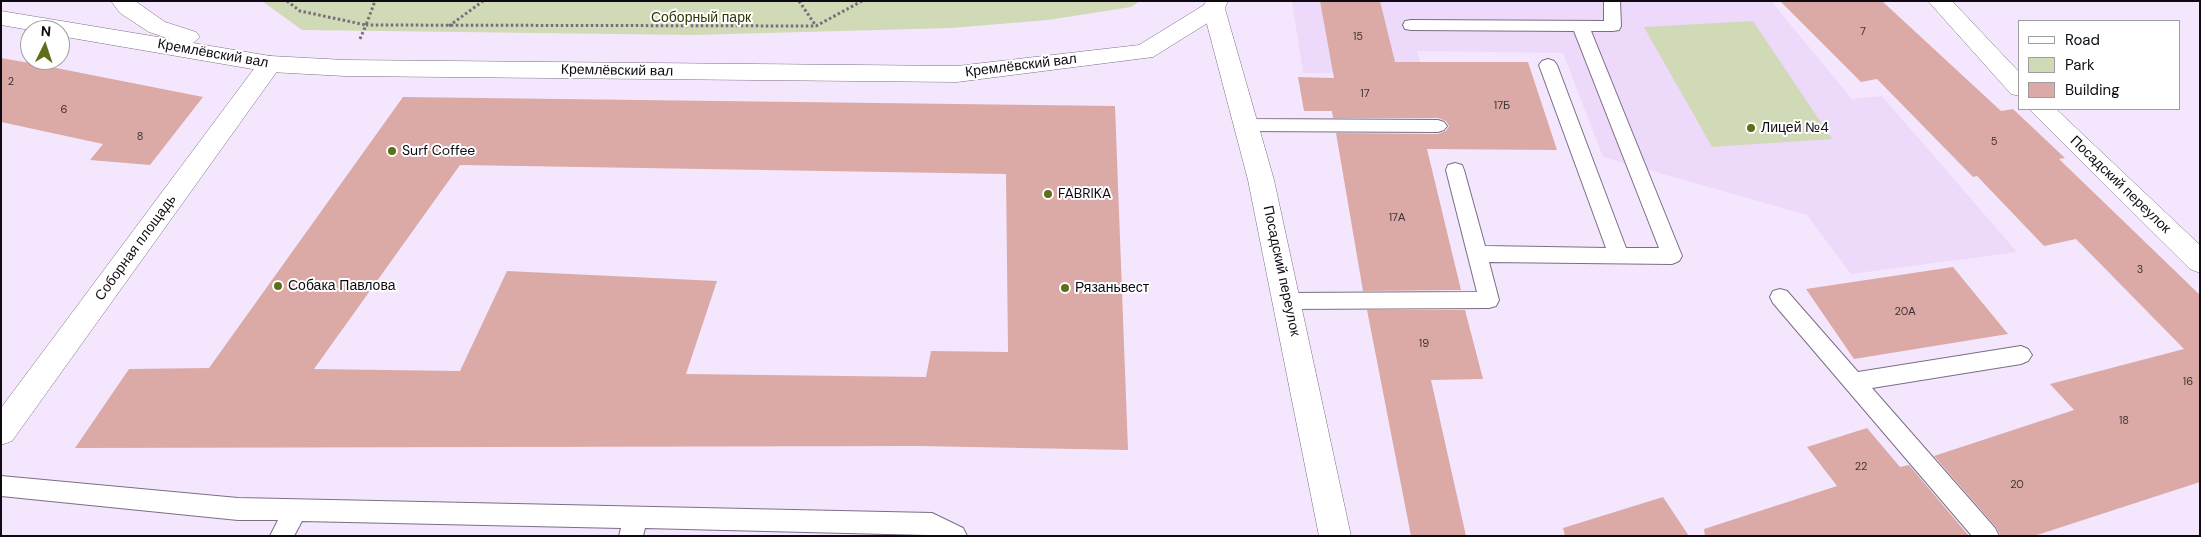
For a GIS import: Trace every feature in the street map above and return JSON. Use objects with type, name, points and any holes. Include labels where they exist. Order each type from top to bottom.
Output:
[{"type":"main road","points":[[122,1],[128,8],[157,26],[270,64]]},
{"type":"main road","points":[[1939,1],[2018,86]]},
{"type":"main road","name":"Кремлёвский вал","points":[[1,18],[270,64],[346,68],[957,74],[1145,52],[1216,5]]},
{"type":"main road","name":"Посадский переулок","points":[[1216,5],[1261,180],[1335,536]]},
{"type":"main road","name":"Соборная площадь","points":[[1,432],[270,64]]},
{"type":"main road","name":"Посадский переулок","points":[[2042,110],[2200,262]]},
{"type":"lane","points":[[1411,25],[1613,26],[1612,1]]},
{"type":"lane","points":[[1477,254],[1672,256],[1580,26]]},
{"type":"lane","points":[[1548,65],[1619,256]]},
{"type":"lane","points":[[1246,125],[1438,126]]},
{"type":"lane","points":[[1287,301],[1489,300],[1455,170]]},
{"type":"lane","points":[[1780,297],[1987,536]]},
{"type":"lane","points":[[1854,382],[2021,355]]},
{"type":"lane","points":[[1,486],[238,509],[634,527],[932,524],[956,536]]},
{"type":"lane","points":[[282,536],[294,512]]},
{"type":"path","points":[[287,1],[300,11],[366,25],[449,26],[816,26],[862,1]]},
{"type":"path","points":[[346,68],[375,1]]},
{"type":"path","points":[[449,26],[483,1]]},
{"type":"path","points":[[798,1],[816,26]]},
{"type":"shaded area","name":"Лицей №4","points":[[1292,1],[1771,1],[1852,99],[1882,96],[2017,252],[1851,274],[1807,215],[1603,157],[1563,53],[1417,51],[1425,77],[1335,78],[1333,73],[1303,73]]},
{"type":"green space","name":"Соборный парк","points":[[262,1],[1140,1],[1131,7],[1048,20],[951,28],[693,35],[302,30]]},
{"type":"green space","points":[[1753,21],[1832,139],[1712,147],[1644,27]]},
{"type":"building","points":[[1320,1],[1380,1],[1395,62],[1528,62],[1557,150],[1427,149],[1461,290],[1363,291],[1336,133],[1438,134],[1446,131],[1449,126],[1446,121],[1438,118],[1333,118],[1332,111],[1304,111],[1298,77],[1334,78]]},
{"type":"building","points":[[1780,1],[1882,1],[2001,111],[2013,109],[2065,158],[2059,159],[2200,295],[2200,482],[2034,536],[2001,536],[1996,527],[1934,456],[2074,410],[2050,384],[2184,349],[2076,239],[2044,246],[1977,176],[1973,177],[1877,79],[1861,82]]},
{"type":"building","points":[[1,58],[20,61],[20,70],[66,70],[203,97],[150,165],[90,160],[103,144],[1,122]]},
{"type":"building","points":[[403,97],[1115,106],[1128,450],[918,446],[75,448],[129,369],[209,368]],"holes":[[[460,165],[1006,174],[1008,352],[931,351],[926,377],[686,374],[717,281],[507,271],[460,371],[314,369]]]},
{"type":"building","points":[[1953,267],[2008,334],[1854,359],[1806,289]]},
{"type":"building","points":[[1367,310],[1465,310],[1483,379],[1431,380],[1466,536],[1411,536]]},
{"type":"building","points":[[1867,428],[1900,467],[1909,465],[1969,536],[1705,536],[1704,529],[1837,486],[1807,447]]},
{"type":"building","points":[[1663,497],[1689,536],[1565,536],[1563,528]]},
{"type":"place","name":"Лицей №4","points":[[1751,128]]},
{"type":"place","name":"Surf Coffee","points":[[392,151]]},
{"type":"place","name":"FABRIKA","points":[[1048,194]]},
{"type":"place","name":"Собака Павлова","points":[[278,286]]},
{"type":"place","name":"Рязаньвест","points":[[1065,288]]}]
